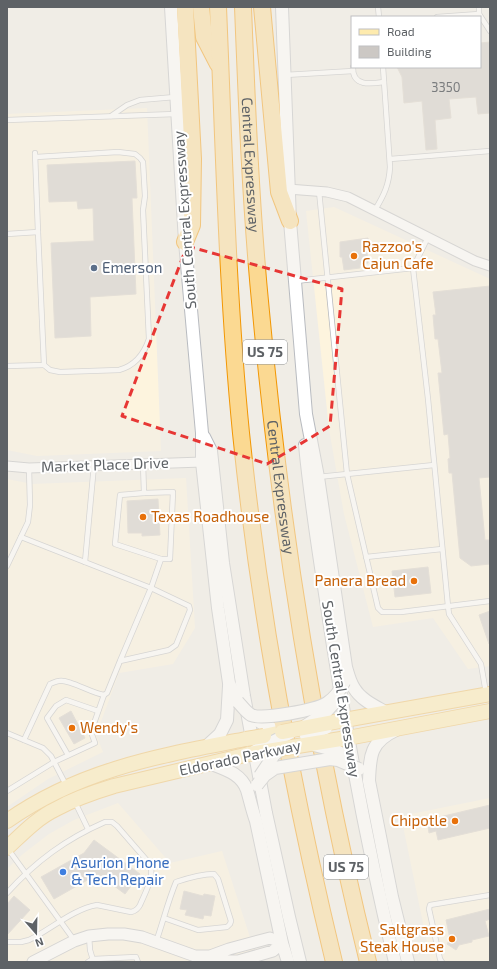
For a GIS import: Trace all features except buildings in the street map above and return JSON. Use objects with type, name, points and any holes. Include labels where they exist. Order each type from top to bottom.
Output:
[{"type":"highway","points":[[185,7],[193,159],[192,225],[185,242]]},
{"type":"highway","points":[[201,7],[204,37],[220,68]]},
{"type":"highway","name":"Central Expressway","points":[[218,7],[229,282],[248,494],[263,604],[282,716],[303,828],[334,962]]},
{"type":"highway","name":"Central Expressway","points":[[243,7],[250,156],[260,302],[281,499],[292,580],[311,695],[339,839],[368,962]]},
{"type":"highway","points":[[262,7],[279,192],[290,221]]},
{"type":"main road","name":"South Central Expressway","points":[[171,7],[185,242],[202,433],[202,462],[218,608],[229,683]]},
{"type":"main road","name":"South Central Expressway","points":[[282,7],[288,189],[306,414],[318,477],[346,667]]},
{"type":"main road","name":"South Central Expressway","points":[[306,414],[303,429],[309,482],[338,682],[363,818],[395,962]]},
{"type":"main road","name":"South Central Expressway","points":[[202,433],[210,451],[223,563],[244,696],[266,813],[300,962]]},
{"type":"main road","points":[[288,962],[282,942],[256,820],[256,787],[258,778],[265,767],[292,738],[325,713],[337,698],[344,682],[346,667]]},
{"type":"main road","points":[[346,667],[351,684],[358,694],[366,701],[387,712]]},
{"type":"main road","points":[[229,683],[238,702],[257,720],[292,738],[337,751],[349,758],[369,781]]},
{"type":"main road","points":[[208,745],[220,734],[228,720],[229,683]]},
{"type":"main road","points":[[251,715],[258,717],[272,716],[316,708],[328,702],[339,693]]},
{"type":"main road","name":"Eldorado Parkway","points":[[7,848],[35,823],[55,809],[74,800],[114,786],[249,754],[350,719],[488,694]]},
{"type":"main road","name":"Eldorado Parkway","points":[[7,821],[67,786],[106,771],[132,763],[208,745],[264,736],[328,741],[490,711]]},
{"type":"main road","points":[[369,781],[371,756],[376,744],[385,736],[402,728]]},
{"type":"main road","points":[[256,787],[265,775],[275,768],[330,759],[338,760],[359,769]]},
{"type":"main road","points":[[74,800],[73,793],[76,789],[119,773],[132,763]]},
{"type":"main road","points":[[209,763],[229,771],[241,779],[247,789],[251,809],[256,820]]},
{"type":"main road","name":"South Central Expressway","points":[[369,781],[392,897],[408,962]]},
{"type":"main road","points":[[7,838],[17,828],[60,799],[66,792],[67,786]]},
{"type":"street","points":[[288,189],[318,191],[348,197],[475,261],[490,266]]},
{"type":"street","name":"Market Place Drive","points":[[7,466],[29,468],[202,462]]},
{"type":"street","points":[[33,962],[74,941],[89,936],[124,934],[142,936],[194,959],[210,956],[219,961],[238,961],[273,951],[282,942]]},
{"type":"lane","points":[[451,16],[479,14],[479,7]]},
{"type":"lane","points":[[481,17],[490,32]]},
{"type":"lane","points":[[375,210],[387,189],[389,181],[390,159],[383,68]]},
{"type":"lane","points":[[284,75],[353,69],[357,79],[361,82],[370,84],[384,82]]},
{"type":"lane","points":[[111,116],[127,105],[140,100],[177,97]]},
{"type":"lane","points":[[7,120],[178,114]]},
{"type":"lane","points":[[390,159],[490,151]]},
{"type":"lane","points":[[7,366],[44,365],[54,372],[119,370],[127,368],[139,358],[144,351],[149,339],[143,210],[145,196],[143,162],[135,154],[118,152],[35,155],[44,365]]},
{"type":"lane","points":[[318,191],[347,474],[378,608],[382,612],[401,612],[490,601]]},
{"type":"lane","points":[[7,234],[38,232]]},
{"type":"lane","points":[[428,237],[413,268],[449,614],[480,664],[488,694]]},
{"type":"lane","points":[[295,281],[413,268]]},
{"type":"lane","points":[[143,464],[144,493]]},
{"type":"lane","points":[[85,562],[94,465]]},
{"type":"lane","points":[[318,477],[434,465]]},
{"type":"lane","points":[[7,566],[28,522],[30,505],[29,468]]},
{"type":"lane","points":[[173,492],[170,559],[161,559],[115,544],[120,495],[144,493],[173,492]]},
{"type":"lane","points":[[20,537],[151,588],[189,606],[190,610],[176,645],[169,650],[120,661]]},
{"type":"lane","points":[[366,557],[442,549]]},
{"type":"lane","points":[[7,791],[54,762],[95,743],[91,732],[98,711],[151,588],[161,559]]},
{"type":"lane","points":[[24,740],[50,684],[64,680],[97,694],[104,695]]},
{"type":"lane","points":[[68,755],[47,718],[56,706],[66,700],[98,711]]},
{"type":"lane","points":[[7,733],[43,748],[51,756],[67,786]]},
{"type":"lane","points":[[74,800],[88,829]]},
{"type":"lane","points":[[7,893],[35,864],[88,829],[105,822],[112,822],[117,826],[152,868],[150,879],[139,908],[135,911],[131,912],[97,905],[79,911],[28,940],[21,942],[7,942]]},
{"type":"lane","points":[[7,848],[74,941]]},
{"type":"lane","points":[[156,942],[164,918],[176,882],[192,877],[214,874],[218,879],[231,921],[227,927],[198,930],[164,918]]},
{"type":"lane","points":[[442,962],[440,959],[429,909],[430,905],[490,895]]},
{"type":"lane","points":[[89,936],[90,950],[93,960]]},
{"type":"lane","points":[[88,962],[93,960],[136,956],[138,962]]},
{"type":"highlighted area","points":[[187,246],[342,289],[330,426],[267,464],[122,416]]},
{"type":"shaded area","points":[[147,108],[161,451],[37,456],[7,450],[7,114]]},
{"type":"shaded area","points":[[334,207],[490,279],[490,666],[468,669],[433,618],[373,627],[344,514],[329,429],[306,211]]},
{"type":"shaded area","points":[[186,478],[195,628],[173,664],[119,673],[96,735],[103,752],[48,779],[7,807],[7,479],[32,484]]},
{"type":"shaded area","points":[[490,798],[490,962],[431,962],[401,816]]},
{"type":"shaded area","points":[[118,803],[170,863],[222,851],[258,962],[7,962],[7,869],[23,854],[49,834],[74,820]]},
{"type":"place","name":"Razzoo's Cajun Cafe","points":[[354,256]]},
{"type":"place","name":"Emerson","points":[[94,268]]},
{"type":"place","name":"Texas Roadhouse","points":[[143,517]]},
{"type":"place","name":"Panera Bread","points":[[414,581]]},
{"type":"place","name":"Wendy's","points":[[72,728]]},
{"type":"place","name":"Chipotle","points":[[455,821]]},
{"type":"place","name":"Asurion Phone & Tech Repair","points":[[63,872]]},
{"type":"place","name":"Saltgrass Steak House","points":[[452,939]]}]
